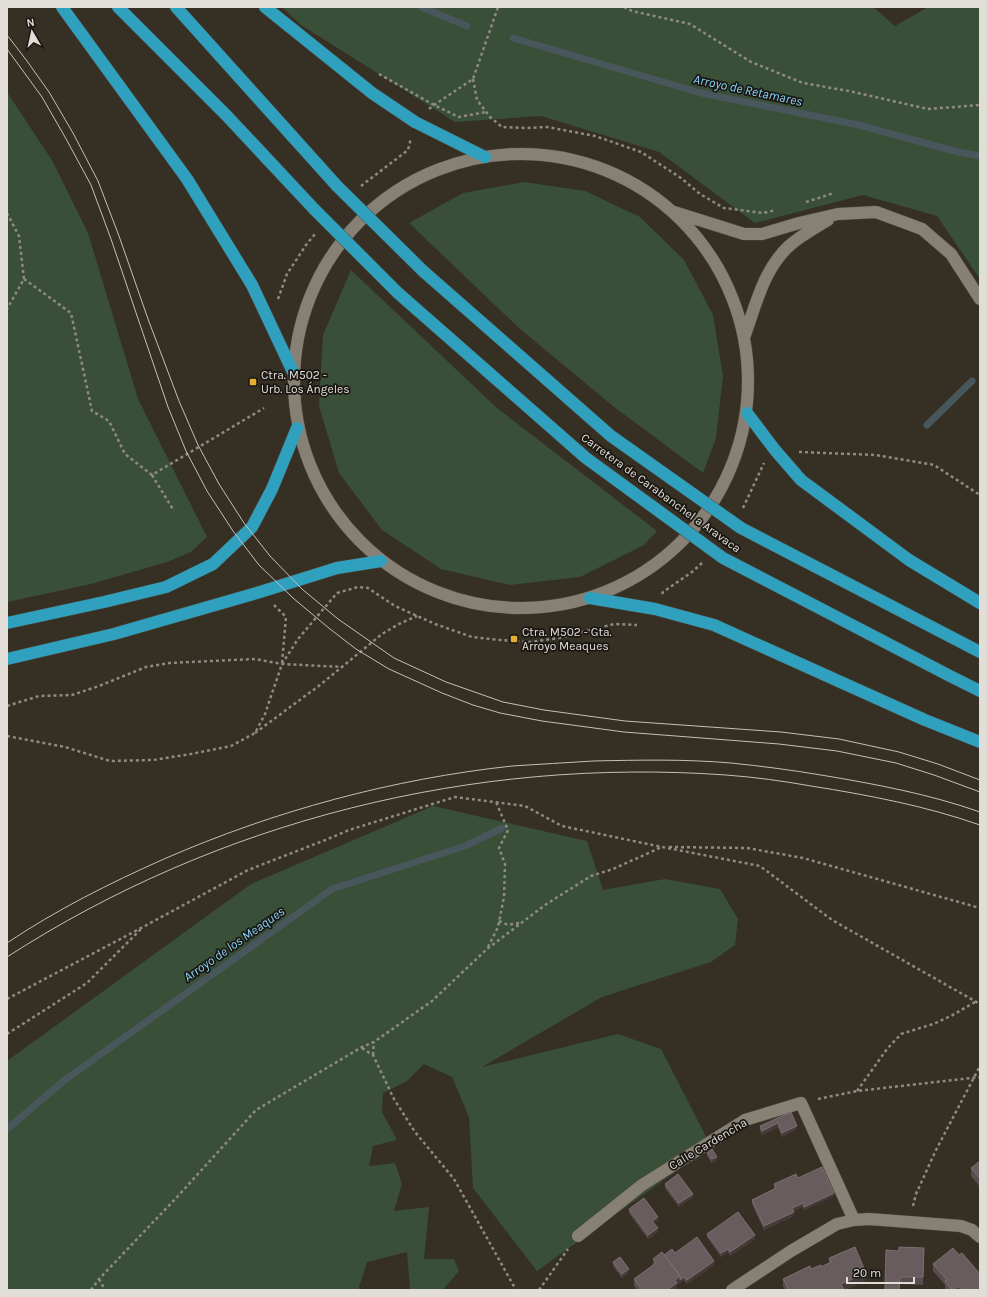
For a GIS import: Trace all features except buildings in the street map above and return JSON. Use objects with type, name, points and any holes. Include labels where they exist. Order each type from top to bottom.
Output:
[{"type":"highway","points":[[62,7],[187,179],[252,285],[293,372]]},
{"type":"highway","name":"Carretera de Carabanchel a Aravaca","points":[[118,7],[227,116],[314,209],[398,293],[586,458],[723,558],[980,691]]},
{"type":"highway","name":"Carretera de Carabanchel a Aravaca","points":[[176,7],[338,186],[424,271],[611,436],[741,528],[980,652]]},
{"type":"highway","points":[[265,7],[372,93],[415,122],[485,157]]},
{"type":"highway","points":[[747,413],[775,450],[801,480],[909,560],[980,603]]},
{"type":"highway","points":[[7,623],[166,587],[213,564],[252,527],[272,489],[297,428]]},
{"type":"highway","points":[[7,659],[114,634],[260,592],[336,568],[380,561]]},
{"type":"highway","points":[[590,598],[655,609],[714,626],[925,720],[980,742]]},
{"type":"street","points":[[544,155],[602,168],[639,187],[673,212],[706,247],[730,289],[745,335],[749,374],[747,413],[720,493],[665,558],[590,598],[551,607],[511,609],[465,602],[420,586],[380,561],[327,502],[297,428],[293,372],[304,311],[331,255],[373,209],[426,175],[485,157],[544,155]]},
{"type":"street","points":[[673,212],[744,234],[762,234],[799,223],[838,214],[876,212],[922,229],[951,254],[980,299]]},
{"type":"street","points":[[745,335],[761,288],[773,266],[789,246],[838,214]]},
{"type":"street","points":[[801,1103],[854,1220]]},
{"type":"street","name":"Calle Cardencha","points":[[578,1236],[642,1185],[745,1120],[801,1103]]},
{"type":"street","points":[[732,1290],[791,1251],[837,1224],[854,1220],[869,1219],[960,1226],[972,1230],[980,1236]]},
{"type":"path","points":[[498,7],[473,78],[477,100],[490,117],[502,127],[547,127],[595,136],[641,152],[681,178],[700,194],[724,208],[763,213],[776,210]]},
{"type":"path","points":[[624,7],[632,11],[690,24],[751,62],[804,83],[849,91],[928,109],[980,105]]},
{"type":"path","points":[[415,122],[434,105],[473,78]]},
{"type":"path","points":[[434,105],[459,117],[486,112]]},
{"type":"path","points":[[804,202],[834,193]]},
{"type":"path","points":[[7,213],[19,236],[24,279],[7,309]]},
{"type":"path","points":[[24,279],[71,313],[92,411],[109,421],[125,454],[152,475],[174,511]]},
{"type":"path","points":[[152,475],[264,408]]},
{"type":"path","points":[[775,450],[782,441],[792,452],[876,455],[934,465],[980,495]]},
{"type":"path","points":[[255,734],[265,714],[282,664],[298,639],[337,593],[358,587],[368,588],[395,606],[435,624],[472,637],[530,642],[559,638],[614,624],[641,626]]},
{"type":"path","points":[[260,592],[286,617],[282,664]]},
{"type":"path","points":[[7,736],[65,747],[110,760],[153,760],[231,746],[255,734],[320,685],[382,634],[417,616]]},
{"type":"path","points":[[7,706],[38,696],[72,695],[146,667],[169,662],[255,659],[282,664],[343,666]]},
{"type":"path","points":[[7,999],[248,870],[349,830],[455,797],[525,806],[562,826],[760,866],[832,920],[980,1004]]},
{"type":"path","points":[[487,950],[498,927],[504,897],[505,864],[499,848],[508,830],[496,802]]},
{"type":"path","points":[[91,1290],[99,1279],[178,1196],[256,1110],[374,1042],[432,1001],[487,950],[544,905],[591,876],[613,869],[662,847],[747,848],[803,858],[980,908]]},
{"type":"path","points":[[499,921],[508,925],[524,921]]},
{"type":"path","points":[[7,1034],[87,984],[143,927]]},
{"type":"path","points":[[857,1091],[887,1049],[901,1034],[933,1024],[951,1016],[975,1002]]},
{"type":"path","points":[[374,1042],[373,1055],[394,1099],[415,1132],[454,1179],[516,1290]]},
{"type":"path","points":[[362,1048],[373,1055]]},
{"type":"path","points":[[910,1222],[916,1194],[936,1150],[980,1066]]},
{"type":"path","points":[[801,1103],[857,1091],[980,1077]]},
{"type":"path","points":[[539,1290],[578,1236]]},
{"type":"path","points":[[99,1279],[105,1290]]},
{"type":"green space","points":[[282,7],[873,7],[895,26],[928,7],[980,7],[980,279],[937,216],[863,195],[755,223],[659,152],[541,116],[455,122],[301,25]]},
{"type":"green space","points":[[7,92],[53,162],[88,233],[138,399],[207,537],[191,552],[167,562],[91,584],[7,602]]},
{"type":"green space","points":[[524,182],[585,191],[640,217],[684,260],[713,315],[723,376],[716,438],[703,473],[614,407],[519,328],[409,223],[463,193]]},
{"type":"green space","points":[[351,270],[497,408],[657,531],[644,545],[580,577],[510,585],[441,569],[382,530],[339,473],[319,406],[323,335]]},
{"type":"green space","points":[[433,806],[587,841],[603,890],[665,879],[720,889],[738,919],[735,945],[711,962],[602,997],[482,1067],[618,1034],[661,1049],[711,1146],[537,1271],[473,1188],[469,1117],[452,1077],[424,1064],[407,1081],[383,1093],[382,1112],[397,1140],[373,1146],[369,1166],[395,1163],[402,1184],[394,1211],[429,1207],[424,1259],[454,1259],[459,1271],[443,1290],[410,1290],[407,1252],[367,1262],[359,1290],[7,1290],[7,1061],[251,884]]},
{"type":"waterway","name":"Arroyo de Retamares","points":[[421,7],[467,26]]},
{"type":"waterway","name":"Arroyo de Retamares","points":[[513,38],[701,93],[859,125],[958,152],[980,156]]},
{"type":"waterway","name":"Arroyo de los Meaques","points":[[927,425],[972,381]]},
{"type":"waterway","name":"Arroyo de los Meaques","points":[[7,1129],[66,1079],[332,889],[465,846],[502,828]]},
{"type":"tram line","points":[[7,35],[49,92],[73,133],[98,181],[179,401],[198,445],[219,484],[244,523],[270,556],[302,589],[338,619],[394,658],[446,682],[503,702],[544,710],[625,721],[781,732],[839,739],[899,752],[938,764],[980,780]]},
{"type":"tram line","points":[[7,49],[42,97],[91,185],[111,239],[168,407],[186,451],[207,491],[233,531],[259,565],[293,598],[356,649],[389,669],[442,693],[473,705],[500,713],[542,721],[624,732],[779,744],[837,751],[896,763],[980,792]]},
{"type":"tram line","points":[[7,943],[64,908],[104,887],[164,859],[248,826],[334,799],[378,788],[467,772],[512,766],[593,761],[679,760],[731,763],[798,771],[882,786],[941,800],[980,812]]},
{"type":"tram line","points":[[7,957],[88,909],[173,868],[261,834],[352,808],[444,789],[537,777],[631,772],[726,775],[779,781],[875,797],[939,812],[980,825]]},
{"type":"place","name":"Ctra. M502 - Urb. Los Ángeles","points":[[253,382]]},
{"type":"place","name":"Ctra. M502 - Gta. Arroyo Meaques","points":[[514,639]]}]
